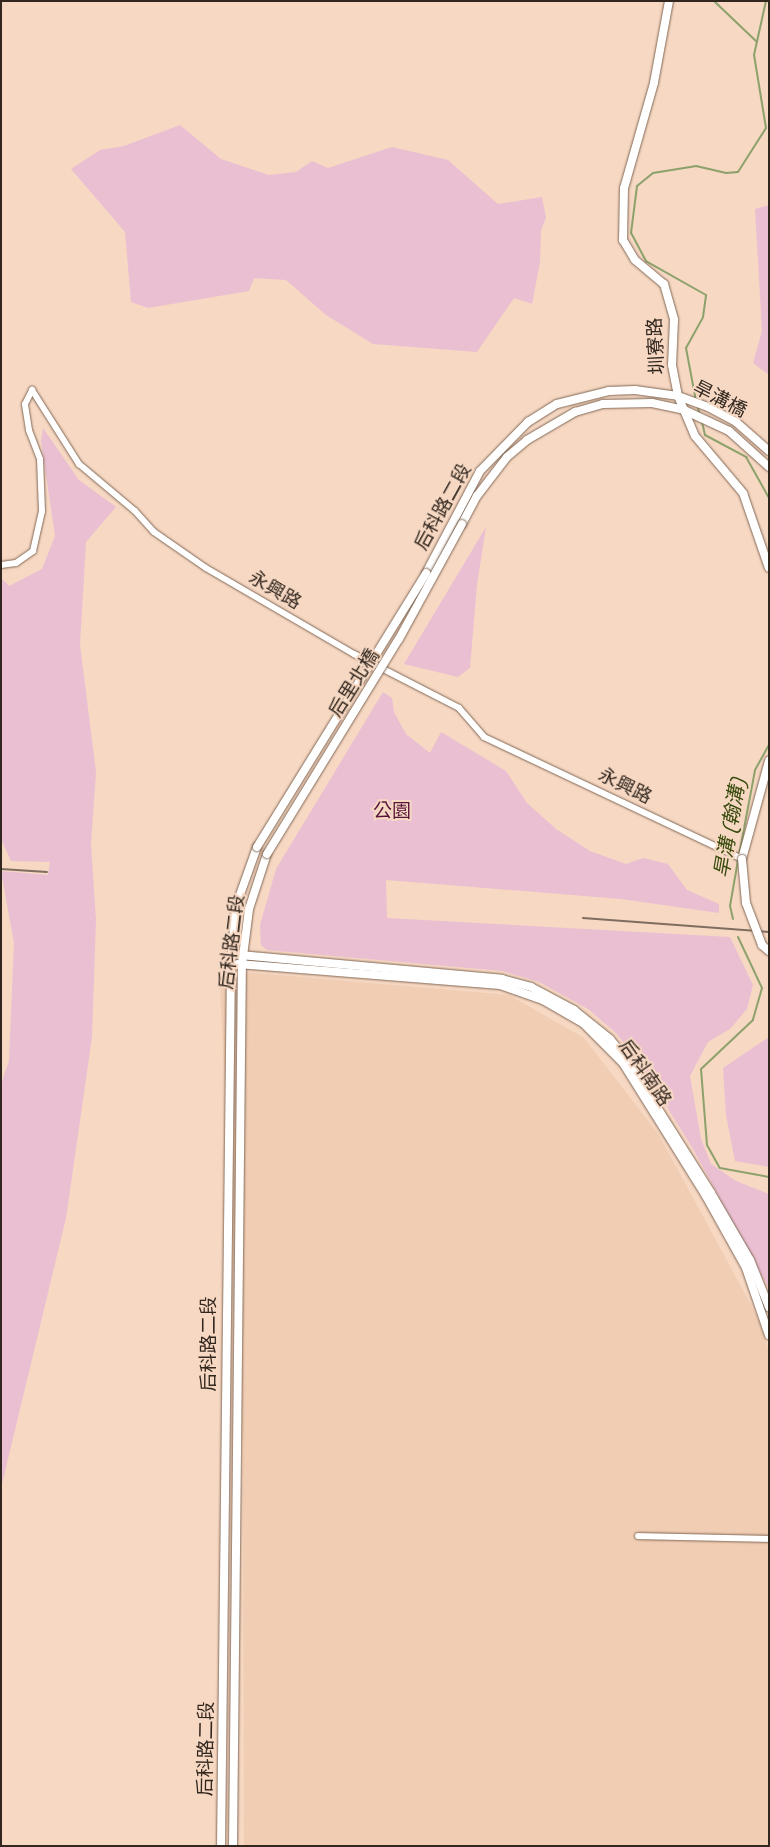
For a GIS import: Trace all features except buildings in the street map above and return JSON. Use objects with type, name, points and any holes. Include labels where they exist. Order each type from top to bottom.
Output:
[{"type":"street","name":"圳寮路","points":[[669,1],[654,83],[624,188],[621,229],[626,248],[634,260],[664,284],[674,320],[672,365],[678,396],[695,436],[743,493],[769,568]]},
{"type":"street","name":"永興路","points":[[1,565],[16,563],[33,551],[42,511],[40,459],[29,430],[24,404],[32,390],[79,464],[135,511],[154,532],[206,568],[354,654],[460,708],[484,737],[742,859]]},
{"type":"street","name":"后科路二段","points":[[426,573],[468,488],[502,446],[528,422],[557,404],[609,391],[635,390],[678,396]]},
{"type":"street","name":"旱溝橋","points":[[678,396],[736,422],[769,451]]},
{"type":"street","name":"后科路二段","points":[[462,524],[477,496],[507,458],[526,440],[576,412],[626,402],[652,403],[684,410]]},
{"type":"street","name":"旱溝橋","points":[[684,410],[729,431],[767,465]]},
{"type":"street","name":"后里北橋","points":[[267,854],[400,639],[462,524]]},
{"type":"street","name":"后里北橋","points":[[257,848],[426,573]]},
{"type":"street","points":[[769,761],[742,859],[746,903],[762,945],[769,951]]},
{"type":"street","name":"后科路二段","points":[[221,1846],[226,1224],[231,959],[236,906],[257,848]]},
{"type":"street","name":"后科路二段","points":[[233,1846],[238,1223],[243,960],[249,909],[267,854]]},
{"type":"street","name":"后科南路","points":[[231,959],[502,979],[546,994],[588,1019],[627,1060],[674,1133],[750,1260],[769,1306]]},
{"type":"street","name":"后科南路","points":[[354,967],[500,985],[543,1000],[583,1023],[623,1063],[706,1196],[746,1268],[769,1335]]},
{"type":"street","points":[[226,1224],[238,1223]]},
{"type":"street","points":[[224,1466],[237,1465]]},
{"type":"street","points":[[638,1536],[769,1539]]},
{"type":"street","points":[[222,1775],[233,1776]]},
{"type":"shaded area","points":[[219,970],[509,995],[584,1038],[659,1135],[758,1318],[769,1351],[769,1846],[244,1846],[243,1445]]},
{"type":"green space","points":[[180,125],[221,159],[269,175],[296,172],[312,161],[328,168],[392,147],[448,160],[498,204],[542,197],[546,218],[541,230],[540,262],[532,304],[514,298],[477,352],[373,344],[326,315],[286,280],[254,278],[249,291],[148,308],[131,302],[125,232],[71,169],[100,150],[124,146]]},
{"type":"green space","points":[[769,205],[769,375],[753,363],[762,331],[755,209]]},
{"type":"green space","points":[[43,428],[79,480],[116,507],[86,542],[80,645],[96,772],[91,844],[96,920],[92,1037],[66,1218],[1,1488],[1,1084],[9,1061],[14,943],[1,871],[48,875],[50,862],[11,861],[1,839],[1,578],[9,586],[42,569],[55,536],[41,441]]},
{"type":"green space","points":[[486,527],[477,585],[470,668],[458,677],[404,664]]},
{"type":"green space","name":"公園","points":[[383,692],[392,698],[394,712],[406,734],[430,753],[441,732],[506,771],[527,803],[556,829],[590,851],[626,864],[643,858],[668,864],[687,890],[719,904],[719,913],[621,899],[386,880],[387,918],[730,937],[753,985],[747,1009],[730,1029],[708,1042],[690,1076],[701,1139],[711,1164],[736,1181],[769,1194],[769,1289],[693,1149],[639,1062],[616,1033],[588,1009],[539,982],[502,971],[267,950],[261,945],[260,925],[276,869]]},
{"type":"green space","points":[[769,1037],[769,1167],[735,1161],[726,1115],[723,1068]]},
{"type":"waterway","points":[[714,1],[757,42]]},
{"type":"waterway","name":"旱溝 (翰溝)","points":[[696,401],[686,348],[703,317],[706,295],[646,261],[631,233],[637,186],[653,173],[696,166],[726,173],[738,172],[766,128],[754,55],[766,1]]},
{"type":"waterway","name":"旱溝 (翰溝)","points":[[697,405],[700,415]]},
{"type":"waterway","name":"旱溝 (翰溝)","points":[[702,422],[705,435],[746,457],[769,498]]},
{"type":"waterway","name":"旱溝 (翰溝)","points":[[739,855],[755,770],[769,745]]},
{"type":"waterway","name":"旱溝 (翰溝)","points":[[733,919],[730,906],[738,860]]},
{"type":"waterway","name":"旱溝 (翰溝)","points":[[738,937],[762,988],[753,1020],[701,1069],[707,1145],[720,1168],[769,1177]]},
{"type":"railway","points":[[1,869],[47,872]]},
{"type":"railway","points":[[583,918],[769,932]]}]
